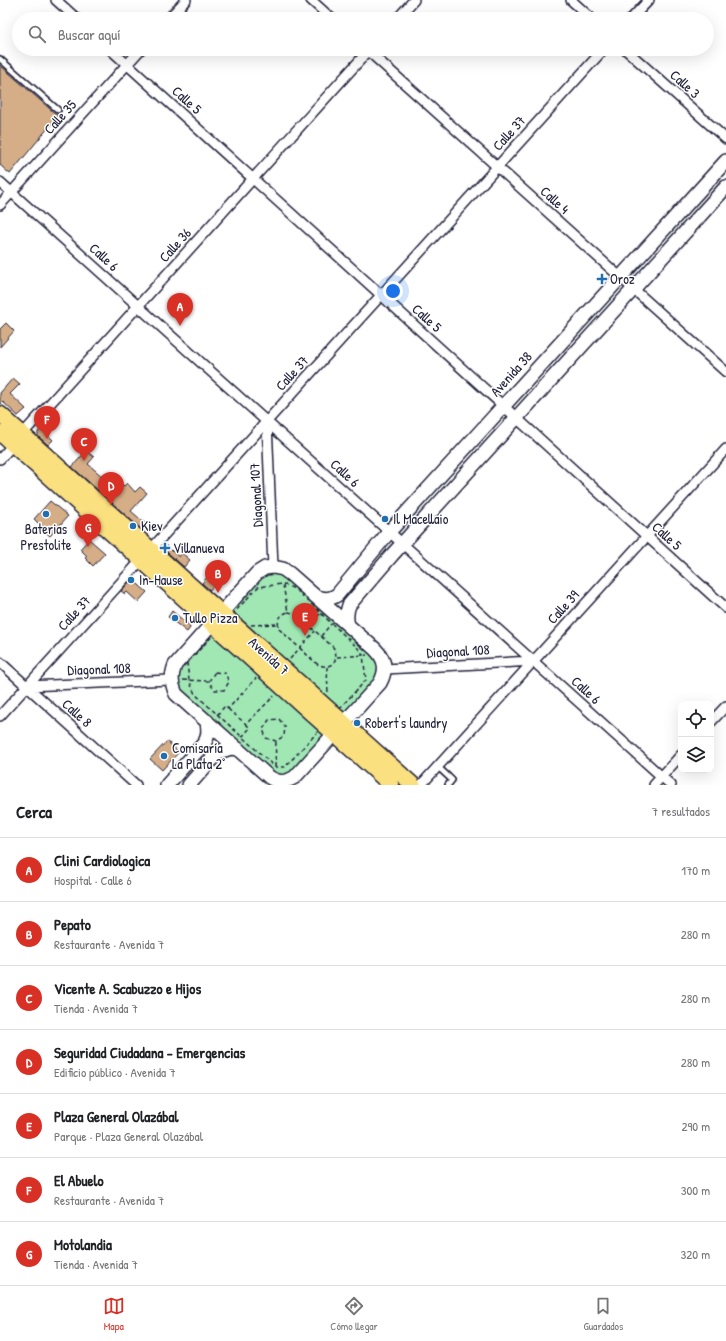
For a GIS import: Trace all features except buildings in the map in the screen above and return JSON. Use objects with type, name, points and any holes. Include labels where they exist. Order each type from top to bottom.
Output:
[{"type":"main road","name":"Avenida 38","points":[[316,596],[324,599],[331,599],[337,595],[390,532],[726,161]]},
{"type":"main road","points":[[348,625],[346,612],[349,605],[726,187]]},
{"type":"main road","name":"Avenida 7","points":[[0,414],[18,439],[216,618],[339,728],[413,785]]},
{"type":"main road","name":"Avenida 7","points":[[0,433],[18,439]]},
{"type":"main road","points":[[265,568],[278,568],[316,596],[381,654],[385,669],[380,683],[295,777],[288,781],[279,783],[240,743],[212,718],[176,694],[171,680],[172,672],[175,665],[216,618],[257,573],[265,568]]},
{"type":"main road","points":[[167,785],[206,742],[212,718]]},
{"type":"main road","name":"Avenida 7","points":[[339,728],[391,785]]},
{"type":"main road","points":[[189,785],[218,752],[231,748],[240,743]]},
{"type":"street","points":[[56,0],[69,12]]},
{"type":"street","points":[[175,12],[186,0]]},
{"type":"street","points":[[311,0],[324,12]]},
{"type":"street","points":[[403,12],[414,0]]},
{"type":"street","points":[[571,0],[584,12]]},
{"type":"street","points":[[637,12],[648,0]]},
{"type":"street","name":"Calle 5","points":[[118,56],[726,608]]},
{"type":"street","name":"Calle 35","points":[[0,205],[134,56]]},
{"type":"street","name":"Calle 36","points":[[0,459],[363,56]]},
{"type":"street","name":"Calle 4","points":[[375,56],[726,372]]},
{"type":"street","name":"Calle 37","points":[[0,716],[598,56]]},
{"type":"street","name":"Calle 3","points":[[634,56],[726,139]]},
{"type":"street","name":"Calle 6","points":[[0,182],[671,785]]},
{"type":"street","name":"Diagonal 107","points":[[267,422],[278,568]]},
{"type":"street","name":"Calle 39","points":[[421,785],[726,449]]},
{"type":"street","name":"Diagonal 108","points":[[385,669],[533,661]]},
{"type":"street","name":"Calle 8","points":[[0,662],[136,785]]},
{"type":"street","name":"Diagonal 108","points":[[27,686],[171,680]]},
{"type":"street","points":[[714,719],[726,706]]},
{"type":"street","points":[[654,785],[678,758]]},
{"type":"lane","points":[[0,59],[58,110]]},
{"type":"lane","points":[[438,767],[452,780],[448,785]]},
{"type":"path","points":[[278,568],[283,584],[288,612]]},
{"type":"path","points":[[288,612],[296,615],[333,647],[337,657],[333,664],[327,667],[322,667],[317,664],[279,629],[279,619],[283,614],[288,612]]},
{"type":"path","points":[[309,626],[321,614]]},
{"type":"path","points":[[250,625],[278,624]]},
{"type":"path","points":[[321,636],[332,624]]},
{"type":"path","points":[[289,660],[315,632]]},
{"type":"path","points":[[337,657],[381,654]]},
{"type":"path","points":[[327,667],[328,696]]},
{"type":"path","points":[[215,672],[225,673],[229,682],[224,690],[214,690],[209,680],[215,672]]},
{"type":"path","points":[[228,709],[258,675]]},
{"type":"path","points":[[171,680],[209,680]]},
{"type":"path","points":[[246,724],[277,693]]},
{"type":"path","points":[[212,718],[225,706],[246,724],[250,728],[240,743]]},
{"type":"path","points":[[269,720],[278,720],[285,726],[284,736],[276,741],[266,738],[263,729],[269,720]]},
{"type":"path","points":[[276,741],[279,783]]},
{"type":"green space","points":[[283,571],[377,656],[379,676],[349,710],[337,711],[233,616],[232,605],[260,573]]},
{"type":"green space","points":[[205,634],[217,634],[322,728],[323,735],[292,773],[283,776],[274,776],[180,691],[175,679],[178,664]]},
{"type":"place","name":"Oroz","points":[[602,279]]},
{"type":"place","name":"Clini Cardiologica","points":[[180,326]]},
{"type":"place","name":"El Abuelo","points":[[47,439]]},
{"type":"place","name":"Vicente A. Scabuzzo e Hijos","points":[[84,461]]},
{"type":"place","name":"Seguridad Ciudadana - Emergencias","points":[[111,505]]},
{"type":"place","name":"Baterias Prestolite","points":[[46,514]]},
{"type":"place","name":"Il Macellaio","points":[[385,519]]},
{"type":"place","name":"Kiev","points":[[133,526]]},
{"type":"place","name":"Motolandia","points":[[88,547]]},
{"type":"place","name":"Villanueva","points":[[165,548]]},
{"type":"place","name":"In-Hause","points":[[131,580]]},
{"type":"place","name":"Pepato","points":[[218,593]]},
{"type":"place","name":"Tullo Pizza","points":[[175,618]]},
{"type":"place","name":"Plaza General Olazábal","points":[[305,636]]},
{"type":"place","name":"Robert's laundry","points":[[357,723]]},
{"type":"place","name":"Comisaría La Plata 2°","points":[[164,756]]}]
